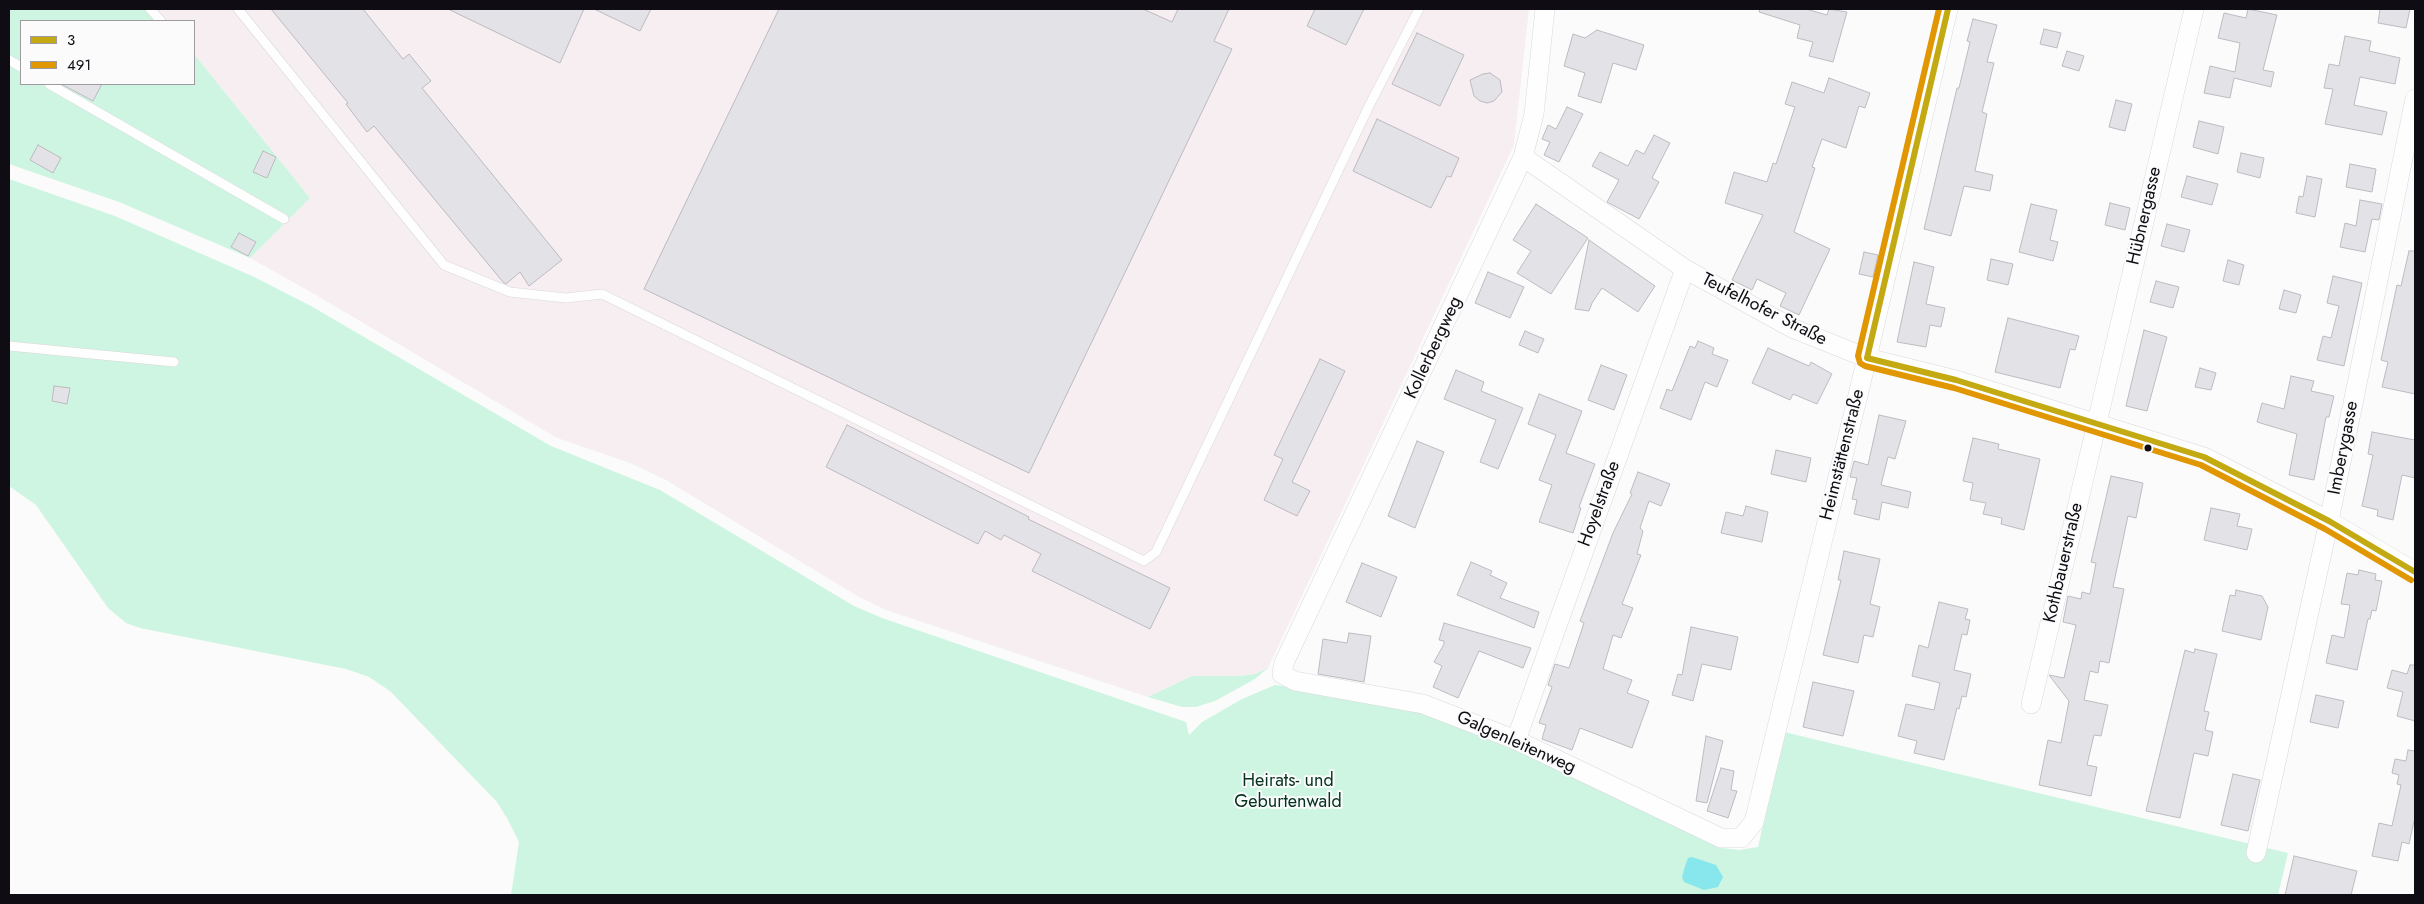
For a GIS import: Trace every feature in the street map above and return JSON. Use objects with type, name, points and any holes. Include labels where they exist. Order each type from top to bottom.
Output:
[{"type":"street","name":"Kollerbergweg","points":[[1282,674],[1284,663],[1523,157],[1534,114],[1545,9]]},
{"type":"street","name":"Heimstättenstraße","points":[[1741,838],[1754,822],[1867,358],[1948,9]]},
{"type":"street","name":"Hübnergasse","points":[[2096,423],[2194,9]]},
{"type":"street","name":"Imberygasse","points":[[2256,853],[2330,521],[2415,99]]},
{"type":"street","name":"Teufelhofer Straße","points":[[1523,157],[1685,269],[1792,328],[1867,358],[1956,380],[2204,457],[2330,521],[2415,572]]},
{"type":"street","name":"Hoyelstraße","points":[[1516,740],[1685,269]]},
{"type":"street","name":"Kothbauerstraße","points":[[2031,704],[2096,423]]},
{"type":"street","name":"Galgenleitenweg","points":[[1282,674],[1295,680],[1317,685],[1410,700],[1516,740],[1722,838],[1741,838]]},
{"type":"lane","points":[[150,9],[160,20]]},
{"type":"lane","points":[[238,9],[444,265],[510,292],[566,298],[602,294],[1144,561],[1156,552],[1369,106],[1419,9]]},
{"type":"lane","points":[[9,60],[20,66]]},
{"type":"lane","points":[[51,85],[284,219]]},
{"type":"lane","points":[[9,346],[174,362]]},
{"type":"shaded area","points":[[157,9],[1529,9],[1514,145],[1268,668],[1255,674],[1240,676],[1192,676],[1148,697],[886,610],[859,597],[666,480],[630,463],[557,438],[250,258],[310,198],[195,55],[195,20],[166,20]]},
{"type":"green space","points":[[9,9],[157,9],[166,20],[20,20],[20,85],[195,85],[195,55],[310,198],[250,258],[119,202],[9,164]]},
{"type":"green space","name":"Heirats- und Geburtenwald","points":[[9,179],[115,216],[252,276],[311,306],[551,446],[660,490],[854,606],[882,618],[1186,722],[1189,735],[1202,722],[1242,699],[1275,685],[1409,705],[1515,746],[1722,848],[1739,850],[1758,847],[1784,732],[2288,853],[2278,895],[511,895],[519,842],[508,820],[497,802],[390,691],[369,677],[346,669],[140,628],[126,623],[108,608],[36,505],[9,486]]},
{"type":"green space","points":[[1268,668],[1255,679],[1215,701],[1196,707],[1182,707],[1148,697],[1192,676],[1240,676],[1255,674]]},
{"type":"water","points":[[1692,857],[1716,865],[1723,877],[1718,887],[1704,890],[1684,882],[1682,877],[1685,866],[1688,858]]},
{"type":"building","points":[[271,9],[363,9],[403,59],[409,54],[431,81],[422,88],[562,260],[529,286],[520,272],[506,284],[503,282],[374,126],[367,132],[346,104],[348,103]]},
{"type":"building","points":[[448,9],[584,9],[560,63]]},
{"type":"building","points":[[594,9],[651,9],[640,31]]},
{"type":"building","points":[[779,9],[1143,9],[1172,22],[1178,9],[1229,9],[1214,41],[1232,49],[1029,473],[644,289]]},
{"type":"building","points":[[1315,9],[1364,9],[1346,45],[1307,26]]},
{"type":"building","points":[[1760,9],[1806,9],[1827,15],[1829,9],[1847,12],[1833,62],[1809,56],[1813,42],[1797,38],[1800,25],[1759,12]]},
{"type":"building","points":[[2248,9],[2277,15],[2263,70],[2274,72],[2271,87],[2234,78],[2230,98],[2204,93],[2210,66],[2235,72],[2240,43],[2218,38],[2224,13],[2246,18]]},
{"type":"building","points":[[2380,9],[2410,9],[2406,28],[2378,23]]},
{"type":"building","points":[[1973,19],[1997,25],[1987,62],[1994,63],[1982,112],[1987,114],[1975,171],[1993,175],[1990,191],[1964,186],[1951,236],[1924,229],[1957,88],[1959,88],[1970,42],[1967,41]]},
{"type":"building","points":[[2044,29],[2061,33],[2057,48],[2040,44]]},
{"type":"building","points":[[1597,30],[1644,45],[1636,70],[1613,63],[1601,103],[1578,96],[1585,73],[1564,66],[1573,34],[1585,38]]},
{"type":"building","points":[[1417,33],[1464,55],[1440,106],[1392,84]]},
{"type":"building","points":[[2345,36],[2371,41],[2369,51],[2400,58],[2395,84],[2360,77],[2354,105],[2387,112],[2382,135],[2325,124],[2333,89],[2324,88],[2329,64],[2339,66]]},
{"type":"building","points":[[2067,51],[2084,56],[2079,71],[2062,66]]},
{"type":"building","points":[[1490,73],[1500,80],[1502,92],[1494,101],[1487,103],[1480,101],[1474,96],[1470,80]]},
{"type":"building","points":[[1829,78],[1870,93],[1865,108],[1859,106],[1846,148],[1822,139],[1812,167],[1815,168],[1794,232],[1830,249],[1799,315],[1780,306],[1786,293],[1757,279],[1752,290],[1732,280],[1763,215],[1725,203],[1734,172],[1767,182],[1773,163],[1776,164],[1795,107],[1785,104],[1792,82],[1824,93]]},
{"type":"building","points":[[63,85],[101,85],[93,101]]},
{"type":"building","points":[[2116,100],[2132,104],[2125,131],[2109,127]]},
{"type":"building","points":[[1567,107],[1583,114],[1559,162],[1544,155],[1550,142],[1542,139],[1548,125],[1556,129]]},
{"type":"building","points":[[1377,119],[1459,158],[1451,177],[1447,176],[1431,208],[1353,171]]},
{"type":"building","points":[[2199,121],[2224,127],[2218,154],[2193,147]]},
{"type":"building","points":[[1654,135],[1670,143],[1652,178],[1659,182],[1639,219],[1607,202],[1619,180],[1592,166],[1600,152],[1628,166],[1636,150],[1644,154]]},
{"type":"building","points":[[38,145],[61,158],[53,173],[30,160]]},
{"type":"building","points":[[263,151],[276,157],[267,178],[253,172]]},
{"type":"building","points":[[2241,153],[2264,158],[2260,178],[2237,172]]},
{"type":"building","points":[[2350,164],[2376,169],[2372,192],[2346,187]]},
{"type":"building","points":[[2187,176],[2218,184],[2212,205],[2181,197]]},
{"type":"building","points":[[2307,176],[2322,179],[2315,217],[2296,213],[2299,196],[2303,197]]},
{"type":"building","points":[[2360,200],[2382,204],[2379,220],[2372,219],[2365,252],[2340,247],[2345,223],[2356,226]]},
{"type":"building","points":[[2110,203],[2130,208],[2125,230],[2105,225]]},
{"type":"building","points":[[1536,204],[1588,238],[1551,294],[1517,273],[1531,251],[1513,240]]},
{"type":"building","points":[[2031,204],[2057,210],[2050,240],[2058,242],[2053,261],[2019,252]]},
{"type":"building","points":[[2167,224],[2190,230],[2184,252],[2161,246]]},
{"type":"building","points":[[239,233],[256,242],[248,256],[231,247]]},
{"type":"building","points":[[1589,240],[1655,286],[1638,312],[1602,288],[1589,311],[1575,309]]},
{"type":"building","points":[[2409,251],[2415,251],[2415,394],[2382,387],[2388,362],[2381,360],[2397,285],[2401,286]]},
{"type":"building","points":[[1864,252],[1878,255],[1873,277],[1859,274]]},
{"type":"building","points":[[1991,259],[2013,264],[2008,285],[1987,280]]},
{"type":"building","points":[[2228,260],[2244,265],[2239,285],[2223,281]]},
{"type":"building","points":[[1914,262],[1934,267],[1926,304],[1945,308],[1941,327],[1930,325],[1926,347],[1897,342]]},
{"type":"building","points":[[1488,272],[1524,287],[1510,318],[1475,303]]},
{"type":"building","points":[[2333,276],[2362,283],[2344,366],[2317,360],[2323,336],[2331,338],[2339,306],[2327,303]]},
{"type":"building","points":[[2156,281],[2179,287],[2173,308],[2150,302]]},
{"type":"building","points":[[2284,290],[2301,295],[2296,313],[2279,309]]},
{"type":"building","points":[[2008,318],[2079,336],[2075,350],[2070,349],[2060,388],[1995,372]]},
{"type":"building","points":[[2144,330],[2167,337],[2147,411],[2126,406]]},
{"type":"building","points":[[1525,331],[1544,339],[1538,353],[1519,345]]},
{"type":"building","points":[[1698,341],[1714,348],[1712,354],[1728,360],[1717,387],[1705,382],[1691,420],[1660,408],[1667,389],[1672,391],[1690,346],[1695,348]]},
{"type":"building","points":[[1768,348],[1809,366],[1811,362],[1832,374],[1817,404],[1793,394],[1790,400],[1752,383]]},
{"type":"building","points":[[1320,359],[1345,371],[1292,482],[1310,491],[1297,516],[1264,500],[1283,459],[1274,455]]},
{"type":"building","points":[[1601,365],[1627,375],[1614,410],[1588,400]]},
{"type":"building","points":[[2200,368],[2216,373],[2211,390],[2195,387]]},
{"type":"building","points":[[1456,370],[1484,382],[1481,391],[1523,408],[1498,469],[1480,462],[1496,420],[1444,399]]},
{"type":"building","points":[[2291,376],[2314,381],[2311,391],[2334,396],[2329,417],[2326,417],[2314,480],[2289,475],[2297,434],[2257,422],[2262,403],[2284,409]]},
{"type":"building","points":[[54,386],[70,388],[67,404],[52,401]]},
{"type":"building","points":[[1539,394],[1582,411],[1566,453],[1595,464],[1579,507],[1581,508],[1573,533],[1539,522],[1552,485],[1539,480],[1556,435],[1528,424]]},
{"type":"building","points":[[1879,415],[1906,421],[1895,459],[1888,457],[1881,485],[1911,492],[1908,508],[1882,502],[1879,520],[1854,514],[1857,500],[1852,499],[1857,478],[1850,477],[1854,461],[1868,465]]},
{"type":"building","points":[[847,425],[1029,517],[1028,519],[1170,588],[1150,629],[1032,571],[1041,554],[1004,535],[1001,540],[985,531],[978,544],[826,467]]},
{"type":"building","points":[[2372,432],[2415,440],[2415,478],[2402,475],[2393,520],[2377,516],[2378,510],[2362,506],[2373,455],[2368,454]]},
{"type":"building","points":[[1973,438],[1999,444],[1998,449],[2040,459],[2024,530],[2001,524],[2002,518],[1983,514],[1986,503],[1970,500],[1973,483],[1963,481]]},
{"type":"building","points":[[1417,441],[1444,452],[1415,528],[1388,516]]},
{"type":"building","points":[[1776,450],[1811,458],[1806,482],[1771,474]]},
{"type":"building","points":[[1638,472],[1670,484],[1661,506],[1649,501],[1640,528],[1643,531],[1637,554],[1641,555],[1622,604],[1633,608],[1621,638],[1613,635],[1603,669],[1632,680],[1627,693],[1649,701],[1632,748],[1580,728],[1572,750],[1542,739],[1546,725],[1539,723],[1552,687],[1548,685],[1555,664],[1569,668],[1584,623],[1580,621],[1613,533],[1632,494],[1630,493]]},
{"type":"building","points":[[2111,476],[2143,483],[2136,518],[2128,516],[2113,587],[2124,589],[2109,663],[2100,661],[2098,673],[2090,671],[2084,700],[2108,705],[2101,736],[2094,735],[2087,765],[2097,767],[2091,796],[2039,785],[2048,740],[2061,743],[2069,701],[2049,675],[2064,678],[2076,625],[2063,622],[2068,596],[2081,599],[2082,592],[2090,594],[2096,563],[2091,562]]},
{"type":"building","points":[[1746,506],[1768,512],[1762,542],[1721,533],[1726,512],[1743,516]]},
{"type":"building","points":[[2211,508],[2240,514],[2237,526],[2252,529],[2247,550],[2204,540]]},
{"type":"building","points":[[1844,551],[1880,559],[1870,604],[1880,607],[1873,637],[1864,635],[1858,663],[1823,655],[1841,580],[1838,580]]},
{"type":"building","points":[[1471,562],[1492,571],[1490,575],[1507,583],[1500,598],[1539,612],[1534,628],[1457,595]]},
{"type":"building","points":[[1362,563],[1397,577],[1381,617],[1346,602]]},
{"type":"building","points":[[2359,570],[2376,574],[2375,580],[2382,581],[2376,611],[2372,610],[2370,619],[2368,619],[2357,670],[2326,663],[2332,635],[2344,638],[2350,605],[2341,604],[2347,573],[2358,575]]},
{"type":"building","points":[[2236,590],[2262,596],[2268,607],[2261,640],[2222,631],[2230,595],[2235,596]]},
{"type":"building","points":[[1939,602],[1968,609],[1965,619],[1970,620],[1967,635],[1962,634],[1954,670],[1971,674],[1966,697],[1962,696],[1959,709],[1957,708],[1944,760],[1914,753],[1917,741],[1898,736],[1906,704],[1934,710],[1940,683],[1912,676],[1919,645],[1928,648]]},
{"type":"building","points":[[1444,623],[1531,648],[1523,668],[1479,651],[1458,698],[1433,687],[1442,666],[1434,662],[1444,644],[1444,641],[1439,640]]},
{"type":"building","points":[[1691,627],[1738,637],[1731,670],[1702,664],[1693,701],[1672,695],[1678,674],[1682,675]]},
{"type":"building","points":[[1349,633],[1371,636],[1364,682],[1318,674],[1323,639],[1347,643]]},
{"type":"building","points":[[2195,649],[2217,654],[2204,711],[2209,712],[2205,730],[2213,732],[2208,756],[2194,753],[2180,818],[2146,811],[2185,650],[2194,653]]},
{"type":"building","points":[[2410,665],[2415,665],[2415,721],[2397,716],[2403,692],[2387,688],[2392,670],[2407,674]]},
{"type":"building","points":[[1813,682],[1854,691],[1843,736],[1803,727]]},
{"type":"building","points":[[2316,695],[2344,701],[2338,728],[2310,722]]},
{"type":"building","points":[[1706,736],[1723,741],[1707,803],[1696,801]]},
{"type":"building","points":[[2408,750],[2415,751],[2415,817],[2409,844],[2402,842],[2398,861],[2372,856],[2379,823],[2392,826],[2401,785],[2397,784],[2399,775],[2392,773],[2395,759],[2406,761]]},
{"type":"building","points":[[1721,768],[1734,771],[1731,790],[1737,791],[1728,818],[1707,811]]},
{"type":"building","points":[[2233,774],[2260,780],[2248,831],[2221,825]]},
{"type":"building","points":[[2294,856],[2357,871],[2351,895],[2285,895]]},
{"type":"transit line","name":"491","points":[[1939,9],[1858,356],[1860,363],[1865,366],[1954,388],[2201,465],[2325,529],[2411,580]]},
{"type":"transit line","name":"3","points":[[1948,9],[1867,358],[1956,380],[2204,457],[2329,521],[2415,572]]}]
